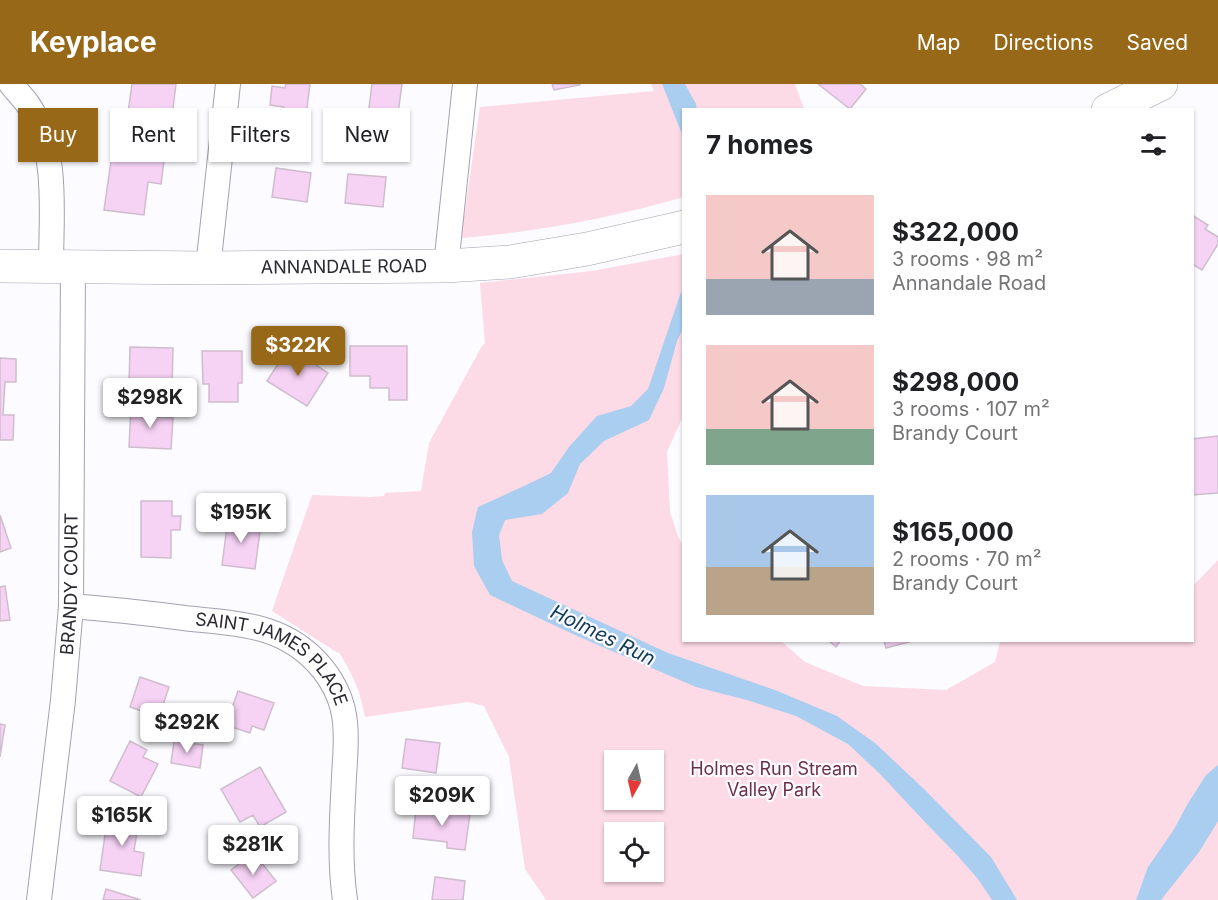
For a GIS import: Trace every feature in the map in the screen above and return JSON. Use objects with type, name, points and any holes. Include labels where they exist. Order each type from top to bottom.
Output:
[{"type":"main road","points":[[1111,108],[1161,84]]},
{"type":"main road","name":"ANNANDALE ROAD","points":[[0,266],[208,268],[446,266],[510,262],[587,249],[682,228]]},
{"type":"street","name":"BRANDY COURT","points":[[10,84],[29,106],[42,132],[48,156],[62,267],[71,606],[63,700],[39,900]]},
{"type":"street","points":[[208,268],[228,84]]},
{"type":"street","points":[[446,266],[465,84]]},
{"type":"street","name":"SAINT JAMES PLACE","points":[[71,606],[251,626],[274,632],[294,642],[313,657],[328,676],[340,699],[345,720],[341,840],[345,900]]},
{"type":"green space","points":[[651,84],[795,84],[804,108],[682,108],[682,198],[574,223],[461,238],[480,107],[654,91]]},
{"type":"green space","name":"Holmes Run Stream Valley Park","points":[[682,254],[682,418],[667,452],[670,512],[682,543],[682,642],[782,642],[805,662],[863,686],[946,690],[995,662],[1000,642],[1194,642],[1194,585],[1218,560],[1218,900],[546,900],[525,869],[509,757],[484,706],[468,702],[365,717],[355,683],[339,652],[272,611],[312,495],[370,497],[384,496],[385,493],[421,491],[429,443],[485,343],[480,283],[592,271]]},
{"type":"water","points":[[662,84],[685,84],[696,104],[697,108],[682,108],[682,134]]},
{"type":"water","name":"Holmes Run","points":[[682,291],[682,331],[664,388],[649,420],[604,441],[580,464],[568,493],[542,514],[505,520],[499,535],[502,560],[512,581],[668,653],[775,690],[837,716],[875,743],[991,857],[1017,900],[992,900],[978,879],[957,855],[880,774],[848,744],[796,716],[696,687],[575,635],[490,595],[474,566],[472,532],[478,507],[551,473],[569,447],[597,416],[631,406],[648,389]]},
{"type":"water","points":[[1218,765],[1218,821],[1199,852],[1161,900],[1136,900],[1148,867],[1173,831],[1206,775]]},
{"type":"building","points":[[132,84],[176,84],[173,108],[129,108]]},
{"type":"building","points":[[286,84],[310,84],[307,108],[284,108],[270,105],[272,86],[285,88]]},
{"type":"building","points":[[372,84],[402,84],[399,108],[369,108]]},
{"type":"building","points":[[552,84],[580,84],[580,85],[554,90]]},
{"type":"building","points":[[818,84],[860,84],[866,89],[849,108]]},
{"type":"building","points":[[111,162],[164,162],[161,184],[148,182],[144,215],[104,210]]},
{"type":"building","points":[[276,168],[311,173],[307,202],[272,197]]},
{"type":"building","points":[[348,174],[386,177],[383,207],[345,203]]},
{"type":"building","points":[[1194,216],[1208,225],[1205,229],[1218,237],[1218,244],[1202,270],[1194,265]]},
{"type":"building","points":[[350,346],[407,346],[407,400],[389,400],[389,388],[370,388],[370,376],[350,376]]},
{"type":"building","points":[[130,347],[173,348],[172,388],[129,387]]},
{"type":"building","points":[[289,347],[328,373],[307,406],[267,381]]},
{"type":"building","points":[[202,351],[242,351],[242,383],[238,383],[238,402],[209,402],[209,384],[203,384]]},
{"type":"building","points":[[0,358],[16,359],[16,382],[5,382],[3,415],[14,415],[13,440],[0,440]]},
{"type":"building","points":[[131,406],[158,408],[157,417],[173,418],[171,449],[129,447]]},
{"type":"building","points":[[1218,436],[1218,493],[1194,495],[1194,439]]},
{"type":"building","points":[[141,501],[172,501],[172,516],[181,516],[180,530],[171,530],[171,558],[141,557]]},
{"type":"building","points":[[0,515],[11,548],[0,552]]},
{"type":"building","points":[[228,519],[261,524],[255,569],[222,565]]},
{"type":"building","points":[[5,586],[10,620],[0,621],[0,587]]},
{"type":"building","points":[[830,642],[840,642],[836,647]]},
{"type":"building","points":[[884,642],[908,642],[886,648]]},
{"type":"building","points":[[140,677],[169,687],[159,717],[130,707]]},
{"type":"building","points":[[238,691],[274,703],[264,730],[252,726],[250,733],[226,725]]},
{"type":"building","points":[[0,724],[5,725],[0,757]]},
{"type":"building","points":[[406,739],[440,743],[436,773],[402,768]]},
{"type":"building","points":[[130,741],[147,750],[143,757],[158,764],[141,797],[110,781]]},
{"type":"building","points":[[174,741],[203,745],[200,768],[171,763]]},
{"type":"building","points":[[260,767],[286,812],[260,827],[253,815],[240,822],[221,789]]},
{"type":"building","points":[[416,808],[470,814],[465,850],[447,848],[447,842],[413,838]]},
{"type":"building","points":[[108,814],[139,819],[134,851],[144,853],[141,876],[100,870]]},
{"type":"building","points":[[254,853],[276,881],[253,898],[231,870]]},
{"type":"building","points":[[435,877],[465,881],[463,900],[432,900]]},
{"type":"building","points":[[106,889],[141,900],[103,900]]}]
